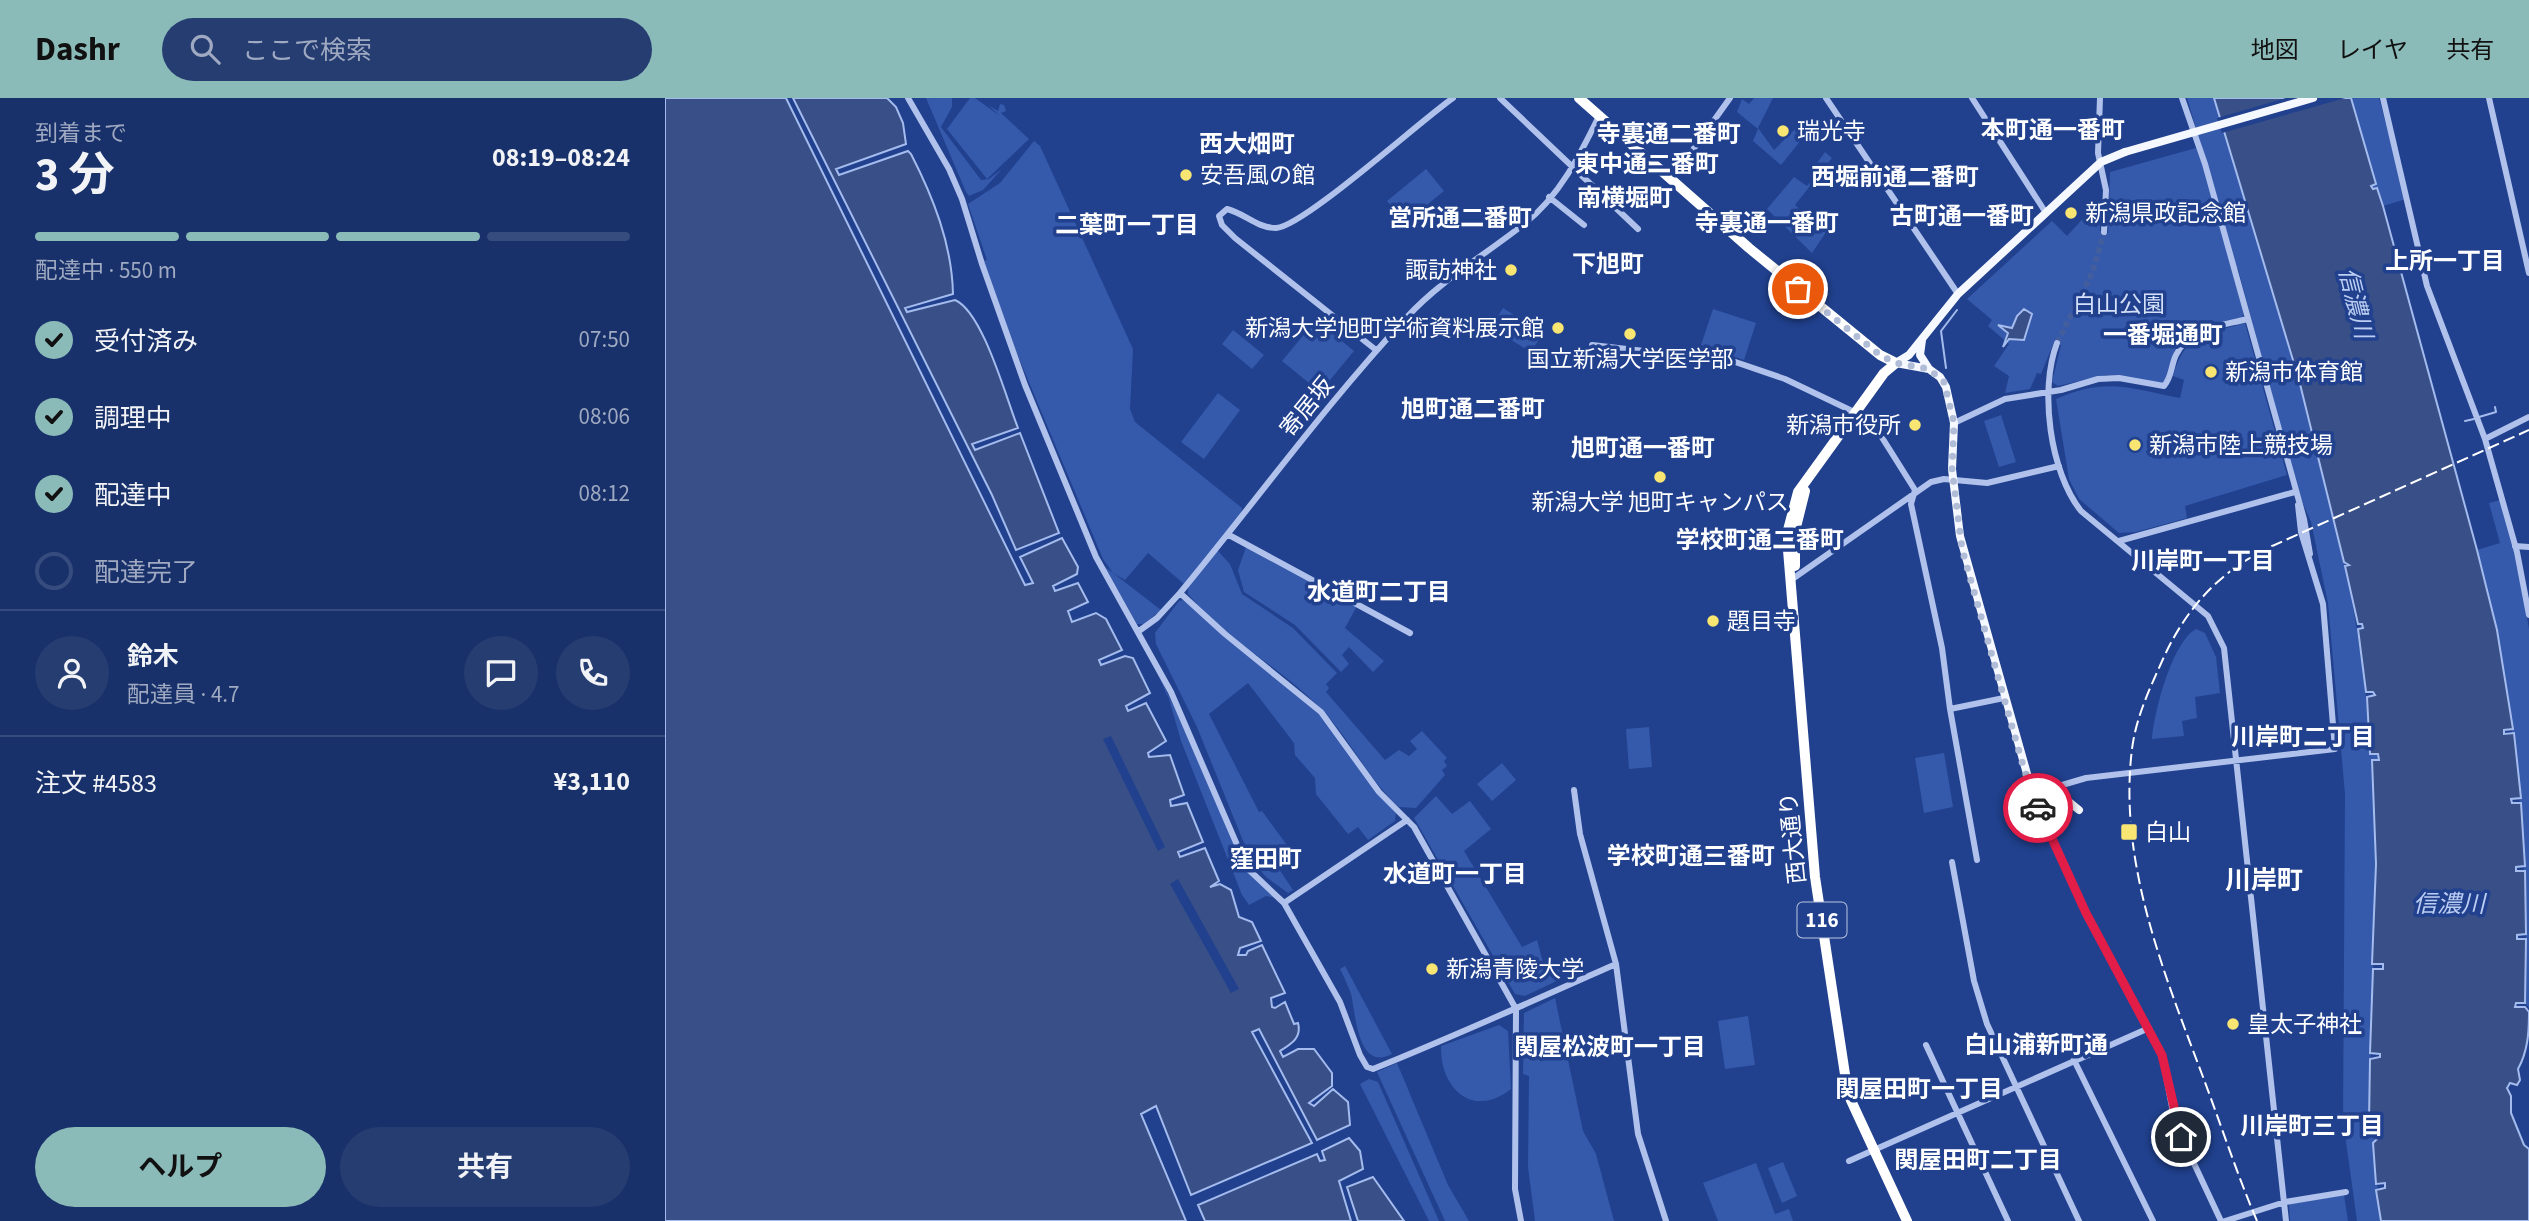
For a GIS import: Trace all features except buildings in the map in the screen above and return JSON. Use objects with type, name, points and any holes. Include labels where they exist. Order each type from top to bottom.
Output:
[{"type":"highway","points":[[1579,98],[1862,341],[1896,363]]},
{"type":"highway","name":"西大通り","points":[[1896,363],[1884,373],[1818,461],[1798,492],[1788,530],[1815,877],[1843,1066],[1849,1094],[1907,1221]]},
{"type":"highway","name":"西大通り","points":[[1792,579],[1797,520],[1818,461]]},
{"type":"highway","points":[[1779,524],[1785,524],[1788,530]]},
{"type":"main road","points":[[1896,363],[1909,355],[1958,294],[2101,162],[2125,152],[2313,98]]},
{"type":"main road","points":[[1923,337],[1920,355],[1929,369],[1944,382],[1954,423],[1952,479],[1962,549],[2032,795],[2052,788],[2079,810]]},
{"type":"main road","points":[[1896,363],[1929,369]]},
{"type":"street","points":[[908,98],[963,199],[982,264],[1025,385],[1096,556],[1139,631],[1188,728],[1247,868],[1284,903],[1340,1002],[1354,1043],[1371,1070],[1616,964]]},
{"type":"street","points":[[1437,98],[1442,106]]},
{"type":"street","points":[[1376,351],[1235,238],[1221,225],[1219,216],[1227,209],[1259,225],[1286,227],[1453,98]]},
{"type":"street","points":[[1500,98],[1638,229]]},
{"type":"street","points":[[1672,179],[1730,98]]},
{"type":"street","points":[[1826,98],[1958,294]]},
{"type":"street","points":[[1972,98],[2046,213]]},
{"type":"street","points":[[2100,98],[2097,140],[2106,190],[2104,232]]},
{"type":"street","points":[[2052,788],[2086,778],[2335,749],[2323,604],[2309,539],[2202,155],[2182,98]]},
{"type":"street","points":[[2383,98],[2427,286],[2485,439],[2515,546],[2529,615]]},
{"type":"street","points":[[2489,98],[2529,273]]},
{"type":"street","name":"寄居坂","points":[[1139,631],[1157,618],[1180,593],[1409,314],[1448,280],[1522,226],[1549,197],[1573,169],[1599,116]]},
{"type":"street","points":[[1549,197],[1584,225]]},
{"type":"street","points":[[1954,423],[2005,400],[2047,393],[2105,378],[2164,386],[2176,355],[2192,335],[2248,319]]},
{"type":"street","points":[[2057,343],[2049,369],[2047,393],[2059,466],[2072,500],[2208,616],[2216,627],[2225,655],[2286,1221]]},
{"type":"street","points":[[1592,345],[1679,355],[1706,352],[1785,379],[1871,420],[1915,490],[1911,504],[1942,648],[1977,860]]},
{"type":"street","points":[[2485,439],[2529,418]]},
{"type":"street","points":[[1792,579],[1915,490],[1931,482],[1952,479],[1981,484],[2059,466]]},
{"type":"street","points":[[2119,541],[2295,492]]},
{"type":"street","points":[[1229,535],[1410,633]]},
{"type":"street","points":[[2515,546],[2529,547]]},
{"type":"street","points":[[1180,593],[1225,635],[1321,712],[1379,792],[1414,827],[1516,1009],[1515,1189],[1521,1221]]},
{"type":"street","points":[[1950,709],[2004,698]]},
{"type":"street","points":[[1574,790],[1581,842],[1616,964],[1638,1134],[1666,1221]]},
{"type":"street","points":[[2032,795],[2086,913],[2148,1028],[2168,1072],[2175,1123],[2223,1221],[2284,1202],[2346,1192]]},
{"type":"street","points":[[1284,903],[1407,820]]},
{"type":"street","points":[[1952,862],[1976,988],[1991,1034],[2014,1088],[2079,1221]]},
{"type":"street","points":[[1849,1161],[2148,1028]]},
{"type":"street","points":[[1926,1045],[2008,1221]]},
{"type":"street","points":[[2074,1060],[2153,1221]]},
{"type":"green space","points":[[926,98],[952,98],[952,107],[941,127],[981,180],[989,179],[1002,169],[983,190],[969,196],[966,192]]},
{"type":"green space","points":[[970,98],[975,98],[1000,116],[988,105],[998,111],[1000,104],[1004,105],[1006,111],[1001,113],[1029,139],[987,179],[947,129]]},
{"type":"green space","points":[[1754,98],[1773,98],[1758,128],[1774,150],[1795,129],[1811,119],[1814,124],[1781,165],[1753,141],[1758,129],[1737,112],[1742,99],[1749,104]]},
{"type":"green space","name":"白山公園","points":[[2187,98],[2214,98],[2288,341],[2332,504],[2363,670],[2371,754],[2378,754],[2379,760],[2372,761],[2376,864],[2369,1121],[2382,1122],[2381,1135],[2373,1143],[2381,1221],[2357,1221],[2343,1120],[2345,794],[2328,603],[2311,522],[2298,492],[2238,269],[2233,273],[2244,314],[2241,319],[2210,326],[2183,340],[2176,348],[2168,375],[2162,383],[2105,375],[2058,386],[2052,382],[2061,345],[2054,342],[2041,374],[2037,373],[2030,389],[2005,393],[2009,376],[1994,366],[2009,344],[1988,326],[1992,320],[1967,299],[2052,221],[2067,236],[2089,212],[2099,209],[2100,231],[2108,233],[2110,172],[2196,148],[2216,196]]},
{"type":"green space","points":[[2351,98],[2379,98],[2406,199],[2383,206],[2377,188],[2372,189],[2371,185],[2376,184]]},
{"type":"green space","points":[[1034,141],[1040,146],[1133,349],[1130,409],[1135,422],[1242,508],[1241,515],[1184,584],[1148,553],[1125,580],[1113,573],[1103,559],[1018,356],[983,261],[987,260],[968,204],[1000,183]]},
{"type":"green space","points":[[1825,152],[1832,158],[1795,205],[1811,219],[1821,208],[1833,217],[1839,213],[1812,253],[1767,209],[1794,177],[1807,186],[1819,170],[1815,166]]},
{"type":"green space","points":[[1426,169],[1444,191],[1405,223],[1387,201]]},
{"type":"green space","points":[[1503,308],[1543,333],[1531,352],[1491,328]]},
{"type":"green space","points":[[1713,309],[1756,323],[1744,360],[1701,345]]},
{"type":"green space","points":[[1316,320],[1354,351],[1320,392],[1282,361]]},
{"type":"green space","points":[[2245,323],[2287,475],[2185,506],[2187,518],[2136,532],[2119,533],[2079,499],[2069,479],[2056,399],[2104,386],[2131,388],[2180,398],[2184,380],[2173,376],[2184,350],[2208,333]]},
{"type":"green space","points":[[1233,330],[1264,355],[1252,369],[1222,344]]},
{"type":"green space","points":[[1218,393],[1240,410],[1204,459],[1181,442]]},
{"type":"green space","points":[[2001,415],[2016,462],[1999,467],[1984,421]]},
{"type":"green space","points":[[2500,500],[2516,555],[2529,629],[2529,1008],[2525,1003],[2525,887],[2517,775],[2502,664],[2477,550],[2500,543],[2489,503]]},
{"type":"green space","points":[[1246,547],[1358,604],[1345,628],[1384,661],[1373,672],[1349,647],[1342,655],[1349,664],[1341,672],[1295,625],[1244,592],[1238,570]]},
{"type":"green space","points":[[1217,550],[1230,564],[1242,594],[1293,628],[1337,673],[1326,684],[1329,688],[1326,692],[1385,760],[1399,750],[1409,756],[1417,749],[1410,741],[1422,731],[1447,758],[1444,761],[1447,766],[1442,770],[1445,775],[1416,808],[1399,807],[1378,784],[1322,710],[1289,680],[1236,640],[1188,594],[1188,587]]},
{"type":"green space","points":[[1104,566],[1161,610],[1144,624],[1137,624]]},
{"type":"green space","points":[[1183,600],[1319,713],[1396,813],[1395,821],[1368,840],[1358,827],[1348,834],[1316,794],[1315,778],[1295,755],[1294,743],[1248,683],[1209,714],[1259,812],[1262,811],[1295,856],[1279,869],[1293,890],[1288,893],[1266,877],[1250,858],[1197,727],[1156,644],[1155,633],[1179,601]]},
{"type":"green space","points":[[2196,629],[2205,633],[2216,657],[2220,693],[2195,697],[2197,718],[2182,721],[2184,736],[2152,739],[2160,696],[2172,662],[2187,636]]},
{"type":"green space","points":[[1147,651],[1192,744],[1243,867],[1276,898],[1266,896],[1249,905],[1242,895],[1181,741],[1169,699]]},
{"type":"green space","points":[[1649,727],[1652,767],[1629,769],[1626,729]]},
{"type":"green space","points":[[1944,753],[1953,807],[1924,813],[1915,758]]},
{"type":"green space","points":[[1502,763],[1516,780],[1492,801],[1477,784]]},
{"type":"green space","points":[[1436,796],[1452,814],[1470,801],[1491,829],[1464,851],[1522,947],[1537,940],[1544,966],[1558,963],[1563,978],[1525,996],[1515,994],[1414,818]]},
{"type":"green space","points":[[1345,966],[1392,1054],[1380,1057],[1372,1055],[1365,1048],[1357,1027],[1351,994],[1340,969]]},
{"type":"green space","points":[[1555,998],[1583,1131],[1596,1154],[1614,1221],[1535,1221],[1528,1167],[1529,1076],[1523,1074],[1524,1013]]},
{"type":"green space","points":[[1748,1016],[1755,1065],[1725,1069],[1718,1021]]},
{"type":"green space","points":[[1499,1025],[1508,1031],[1511,1089],[1497,1098],[1472,1100],[1461,1095],[1446,1075],[1441,1046]]},
{"type":"green space","points":[[1397,1063],[1448,1185],[1469,1221],[1445,1221],[1377,1072]]},
{"type":"green space","points":[[1369,1079],[1378,1082],[1439,1221],[1429,1221],[1360,1084]]},
{"type":"green space","points":[[1783,1162],[1797,1196],[1782,1203],[1768,1168]]},
{"type":"green space","points":[[1756,1163],[1775,1214],[1789,1209],[1793,1221],[1718,1221],[1703,1183]]},
{"type":"green space","points":[[2344,1195],[2348,1221],[2290,1221],[2289,1204]]},
{"type":"water","points":[[665,98],[786,98],[1025,585],[1033,583],[1020,557],[1062,538],[1078,567],[1077,574],[1053,586],[1055,591],[1078,583],[1088,602],[1068,611],[1072,622],[1096,613],[1106,619],[1122,650],[1099,660],[1101,665],[1125,656],[1133,658],[1150,693],[1126,706],[1128,711],[1146,703],[1166,741],[1148,753],[1149,757],[1170,755],[1184,795],[1170,800],[1171,806],[1187,803],[1203,842],[1178,852],[1180,857],[1205,848],[1219,881],[1210,887],[1220,884],[1231,890],[1239,917],[1252,922],[1261,941],[1240,948],[1238,955],[1246,955],[1248,951],[1262,945],[1285,993],[1271,998],[1272,1007],[1285,1002],[1294,1024],[1298,1023],[1297,1037],[1280,1051],[1283,1057],[1298,1049],[1314,1049],[1332,1073],[1332,1086],[1309,1103],[1314,1106],[1333,1089],[1348,1102],[1350,1125],[1317,1140],[1259,1029],[1252,1032],[1312,1143],[1191,1195],[1156,1106],[1141,1114],[1186,1221],[665,1221]]},
{"type":"water","points":[[793,98],[887,98],[896,107],[903,123],[906,144],[836,169],[839,175],[908,151],[911,154],[940,221],[949,257],[953,294],[905,308],[907,312],[955,300],[975,321],[993,357],[1018,428],[972,444],[975,450],[1020,433],[1059,533],[1016,550],[992,495]]},
{"type":"water","name":"信濃川","points":[[2214,98],[2351,98],[2376,184],[2371,186],[2373,189],[2377,188],[2383,206],[2497,630],[2513,729],[2504,730],[2504,734],[2514,733],[2521,798],[2511,799],[2512,803],[2521,803],[2525,866],[2516,867],[2516,871],[2525,871],[2526,934],[2517,935],[2517,939],[2526,939],[2525,1003],[2516,1003],[2515,1007],[2525,1007],[2529,1012],[2529,1019],[2526,1048],[2518,1069],[2520,1080],[2517,1085],[2510,1083],[2507,1088],[2511,1096],[2511,1113],[2524,1145],[2529,1149],[2529,1221],[2381,1221],[2376,1190],[2385,1188],[2385,1183],[2376,1184],[2373,1143],[2381,1135],[2382,1122],[2369,1122],[2370,1059],[2380,1057],[2380,1054],[2370,1053],[2373,969],[2383,969],[2383,964],[2372,964],[2376,864],[2372,760],[2379,760],[2378,754],[2370,754],[2367,697],[2375,695],[2373,692],[2366,692],[2358,629],[2363,628],[2362,624],[2358,624],[2345,566],[2349,565],[2344,562],[2299,380]]},
{"type":"water","points":[[2024,309],[2032,314],[2024,340],[2009,339],[2003,347],[2008,333],[1998,325],[2012,328],[2017,316]]},
{"type":"water","points":[[1349,1138],[1360,1151],[1363,1169],[1339,1181],[1351,1221],[1205,1221],[1198,1205],[1317,1154],[1320,1161],[1325,1160],[1322,1151]]},
{"type":"water","points":[[1373,1177],[1404,1221],[1358,1221],[1347,1187]]},
{"type":"pier","points":[[2286,98],[2345,98],[2222,133],[2217,118]]},
{"type":"pier","points":[[1111,736],[1165,847],[1158,851],[1103,739]]},
{"type":"pier","points":[[1178,879],[1239,989],[1231,993],[1170,884]]},
{"type":"waterway","points":[[1946,368],[1941,331],[1957,310]]},
{"type":"waterway","points":[[2479,417],[2496,412],[2495,407]]},
{"type":"waterway","points":[[2465,421],[2474,419]]},
{"type":"tunnel","points":[[2057,343],[2093,271],[2104,232]]},
{"type":"railway","points":[[2257,1221],[2173,998],[2138,875],[2129,791],[2132,749],[2140,714],[2163,659],[2182,623],[2206,593],[2235,567],[2270,547],[2529,430]]},
{"type":"way so far","points":[[1798,289],[1880,355],[1896,363],[1929,369],[1938,374],[1944,382],[1953,412],[1953,489],[1962,549],[2024,769],[2038,808]]},
{"type":"place","name":"瑞光寺","points":[[1783,131]]},
{"type":"place","name":"安吾風の館","points":[[1186,175]]},
{"type":"place","name":"新潟県政記念館","points":[[2071,213]]},
{"type":"place","name":"諏訪神社","points":[[1511,270]]},
{"type":"place","name":"新潟大学旭町学術資料展示館","points":[[1558,328]]},
{"type":"place","name":"国立新潟大学医学部","points":[[1630,334]]},
{"type":"place","name":"新潟市体育館","points":[[2211,372]]},
{"type":"place","name":"新潟市役所","points":[[1915,425]]},
{"type":"place","name":"新潟市陸上競技場","points":[[2135,445]]},
{"type":"place","name":"新潟大学 旭町キャンパス","points":[[1660,477]]},
{"type":"place","name":"題目寺","points":[[1713,621]]},
{"type":"place","name":"白山","points":[[2129,832]]},
{"type":"place","name":"新潟青陵大学","points":[[1432,969]]},
{"type":"place","name":"皇太子神社","points":[[2233,1024]]},
{"type":"district","name":"本町通一番町","points":[[2053,130]]},
{"type":"district","name":"寺裏通二番町","points":[[1669,134]]},
{"type":"district","name":"西大畑町","points":[[1247,144]]},
{"type":"district","name":"東中通二番町","points":[[1647,164]]},
{"type":"district","name":"西堀前通二番町","points":[[1895,177]]},
{"type":"district","name":"南横堀町","points":[[1625,198]]},
{"type":"district","name":"古町通一番町","points":[[1962,216]]},
{"type":"district","name":"営所通二番町","points":[[1460,218]]},
{"type":"district","name":"寺裏通一番町","points":[[1767,223]]},
{"type":"district","name":"二葉町一丁目","points":[[1127,225]]},
{"type":"district","name":"上所一丁目","points":[[2445,261]]},
{"type":"district","name":"下旭町","points":[[1608,264]]},
{"type":"district","name":"一番堀通町","points":[[2163,335]]},
{"type":"district","name":"旭町通二番町","points":[[1473,409]]},
{"type":"district","name":"旭町通一番町","points":[[1643,448]]},
{"type":"district","name":"学校町通二番町","points":[[1760,540]]},
{"type":"district","name":"川岸町一丁目","points":[[2203,561]]},
{"type":"district","name":"水道町二丁目","points":[[1379,592]]},
{"type":"district","name":"川岸町二丁目","points":[[2303,737]]},
{"type":"district","name":"学校町通三番町","points":[[1691,856]]},
{"type":"district","name":"窪田町","points":[[1266,859]]},
{"type":"district","name":"水道町一丁目","points":[[1455,874]]},
{"type":"district","name":"川岸町","points":[[2264,880]]},
{"type":"district","name":"白山浦新町通","points":[[2036,1045]]},
{"type":"district","name":"関屋松波町一丁目","points":[[1610,1047]]},
{"type":"district","name":"関屋田町一丁目","points":[[1919,1089]]},
{"type":"district","name":"川岸町三丁目","points":[[2312,1126]]},
{"type":"district","name":"関屋田町二丁目","points":[[1978,1160]]},
{"type":"route","points":[[2038,808],[2086,913],[2162,1055],[2168,1072],[2175,1123],[2181,1137]]}]
